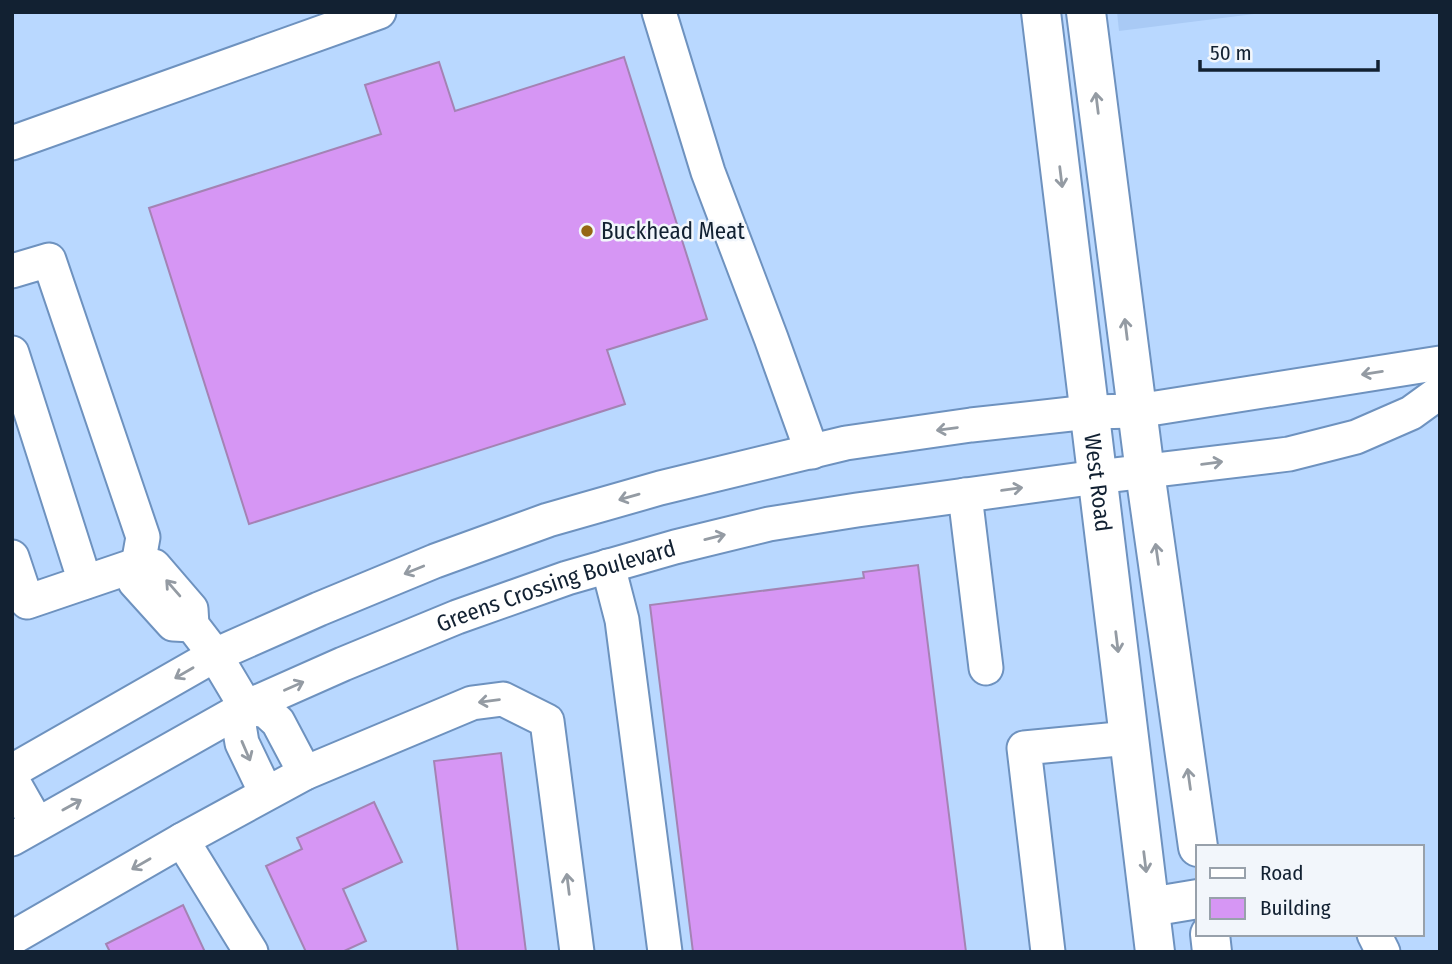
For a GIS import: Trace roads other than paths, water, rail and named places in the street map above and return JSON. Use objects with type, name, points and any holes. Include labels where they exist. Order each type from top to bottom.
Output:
[{"type":"main road","name":"West Road","points":[[1041,12],[1155,952]]},
{"type":"main road","name":"West Road","points":[[1086,12],[1145,472],[1198,845]]},
{"type":"main road","points":[[1150,907],[1196,899]]},
{"type":"street","points":[[12,143],[379,12]]},
{"type":"street","points":[[659,12],[708,172],[812,452]]},
{"type":"street","points":[[12,271],[49,260],[144,537],[135,582],[173,624],[192,625],[215,656],[246,708]]},
{"type":"street","points":[[12,353],[86,582]]},
{"type":"street","points":[[12,771],[215,656],[319,609],[410,571],[548,520],[660,488],[846,443],[1089,412],[1137,411],[1440,363]]},
{"type":"street","name":"Greens Crossing Boulevard","points":[[25,832],[246,708],[457,617],[567,578],[769,524],[1097,477],[1289,454],[1356,437],[1411,413],[1440,392]]},
{"type":"street","points":[[965,495],[986,668]]},
{"type":"street","points":[[12,556],[27,602],[139,564]]},
{"type":"street","points":[[608,566],[622,620],[665,952]]},
{"type":"street","points":[[12,938],[265,793],[305,773],[472,704],[503,699],[547,721],[577,952]]},
{"type":"street","points":[[246,708],[266,711],[278,722],[305,773]]},
{"type":"street","points":[[246,708],[239,725],[242,743],[265,793]]},
{"type":"street","points":[[1048,952],[1024,748],[1129,738]]},
{"type":"street","points":[[12,780],[25,832]]},
{"type":"street","points":[[192,835],[251,952]]},
{"type":"street","points":[[1375,936],[1383,952]]},
{"type":"place","name":"Buckhead Meat","points":[[587,231]]}]
